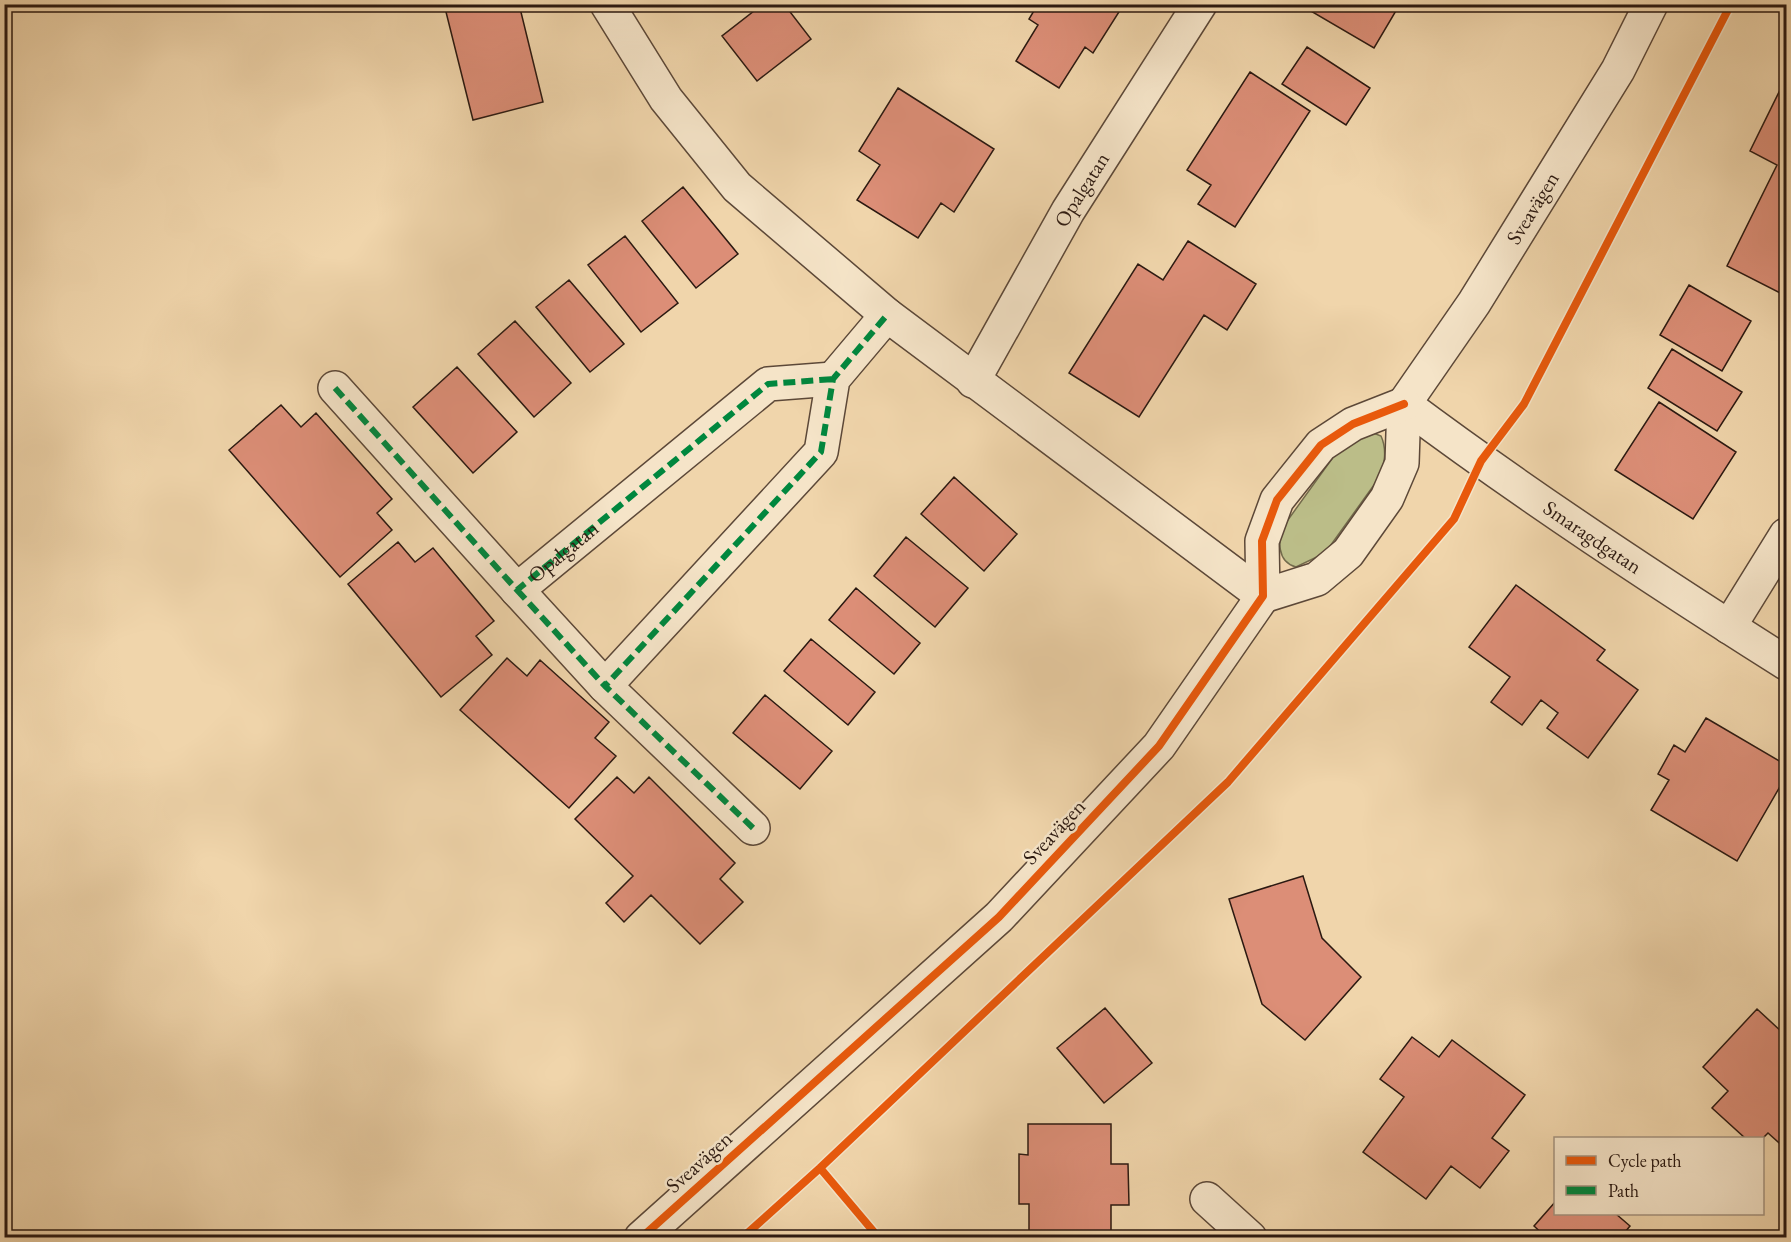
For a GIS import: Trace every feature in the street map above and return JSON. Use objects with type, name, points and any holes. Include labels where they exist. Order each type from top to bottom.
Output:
[{"type":"street","points":[[607,4],[666,99],[737,187],[887,315],[1263,596]]},
{"type":"street","name":"Opalgatan","points":[[973,381],[1068,211],[1200,4]]},
{"type":"street","name":"Sveavägen","points":[[1404,404],[1474,303],[1618,70],[1651,4]]},
{"type":"street","points":[[605,686],[821,452],[833,379],[887,315]]},
{"type":"street","name":"Opalgatan","points":[[335,388],[517,590],[768,384],[833,379]]},
{"type":"street","points":[[1404,404],[1402,463],[1387,498],[1348,553],[1317,579],[1263,596],[1262,541],[1277,500],[1321,445],[1353,424],[1404,404]]},
{"type":"street","name":"Smaragdgatan","points":[[1404,404],[1481,462],[1786,663]]},
{"type":"street","points":[[1729,627],[1786,535]]},
{"type":"street","points":[[517,590],[605,686],[753,828]]},
{"type":"street","name":"Sveavägen","points":[[641,1238],[999,917],[1159,746],[1263,596]]},
{"type":"street","points":[[1207,1199],[1250,1238]]},
{"type":"green space","points":[[1371,432],[1381,436],[1384,446],[1384,462],[1379,478],[1328,549],[1296,567],[1290,564],[1280,550],[1282,530],[1285,524],[1339,449]]},
{"type":"building","points":[[444,4],[519,4],[543,102],[473,120]]},
{"type":"building","points":[[763,4],[784,4],[811,39],[757,81],[722,36]]},
{"type":"building","points":[[1038,4],[1124,4],[1093,53],[1085,47],[1059,88],[1016,61],[1038,25],[1029,19]]},
{"type":"building","points":[[1312,4],[1400,4],[1374,48],[1309,10]]},
{"type":"building","points":[[1307,47],[1370,88],[1346,125],[1282,84]]},
{"type":"building","points":[[1250,72],[1310,111],[1235,227],[1198,204],[1211,185],[1187,170]]},
{"type":"building","points":[[898,88],[994,149],[954,212],[941,203],[918,238],[857,200],[880,165],[859,151]]},
{"type":"building","points":[[1781,88],[1786,91],[1786,309],[1780,305],[1784,295],[1727,266],[1777,165],[1750,151]]},
{"type":"building","points":[[683,187],[738,254],[696,288],[642,221]]},
{"type":"building","points":[[625,236],[678,303],[641,332],[588,265]]},
{"type":"building","points":[[1188,241],[1256,284],[1227,330],[1204,315],[1139,417],[1069,373],[1138,264],[1163,280]]},
{"type":"building","points":[[569,280],[624,344],[590,372],[536,307]]},
{"type":"building","points":[[1689,285],[1751,321],[1722,371],[1660,335]]},
{"type":"building","points":[[515,321],[571,383],[534,417],[478,354]]},
{"type":"building","points":[[1672,349],[1742,392],[1717,431],[1648,388]]},
{"type":"building","points":[[457,367],[517,432],[473,473],[413,407]]},
{"type":"building","points":[[1659,402],[1736,452],[1693,519],[1615,470]]},
{"type":"building","points":[[281,405],[301,427],[316,413],[392,499],[377,513],[392,530],[340,577],[229,450]]},
{"type":"building","points":[[954,477],[1017,534],[984,571],[921,514]]},
{"type":"building","points":[[906,537],[968,588],[935,627],[874,576]]},
{"type":"building","points":[[398,542],[415,562],[433,548],[494,621],[476,636],[492,655],[441,697],[348,584]]},
{"type":"building","points":[[1516,585],[1605,650],[1597,660],[1638,690],[1588,758],[1547,728],[1558,713],[1541,700],[1522,725],[1491,702],[1510,677],[1469,647]]},
{"type":"building","points":[[856,588],[920,643],[894,674],[829,620]]},
{"type":"building","points":[[811,639],[875,692],[848,725],[784,671]]},
{"type":"building","points":[[507,658],[527,676],[540,660],[609,722],[595,738],[616,756],[569,808],[460,710]]},
{"type":"building","points":[[765,695],[832,751],[800,789],[733,733]]},
{"type":"building","points":[[1706,718],[1786,765],[1786,776],[1737,861],[1651,810],[1669,780],[1658,774],[1674,745],[1685,752]]},
{"type":"building","points":[[617,777],[634,793],[649,777],[735,863],[720,879],[743,902],[700,944],[651,895],[624,922],[606,903],[633,876],[575,819]]},
{"type":"building","points":[[1303,876],[1322,938],[1361,977],[1305,1040],[1262,1004],[1229,899]]},
{"type":"building","points":[[1105,1008],[1152,1063],[1104,1103],[1057,1048]]},
{"type":"building","points":[[1757,1009],[1782,1032],[1786,1028],[1786,1149],[1768,1133],[1764,1137],[1744,1137],[1712,1108],[1728,1091],[1703,1067]]},
{"type":"building","points":[[1412,1037],[1439,1057],[1452,1040],[1525,1095],[1492,1138],[1509,1151],[1480,1188],[1451,1166],[1426,1199],[1363,1152],[1404,1097],[1380,1079]]},
{"type":"building","points":[[1028,1124],[1111,1124],[1111,1164],[1128,1164],[1129,1205],[1111,1205],[1111,1234],[1029,1235],[1029,1204],[1019,1204],[1019,1154],[1028,1155]]},
{"type":"building","points":[[1554,1203],[1554,1215],[1617,1215],[1630,1226],[1620,1238],[1547,1238],[1534,1226]]},
{"type":"marked path","points":[[753,828],[605,686],[821,452],[833,379],[887,315]]},
{"type":"marked path","points":[[335,388],[517,590],[768,384],[833,379]]},
{"type":"marked path","points":[[517,590],[605,686]]},
{"type":"cycle path","points":[[742,1238],[820,1168],[1228,782],[1454,519],[1481,461],[1524,404],[1731,4]]},
{"type":"cycle path","points":[[641,1238],[999,917],[1159,746],[1263,596],[1262,541],[1277,500],[1321,445],[1353,424],[1404,404]]},
{"type":"cycle path","points":[[820,1168],[879,1238]]}]
